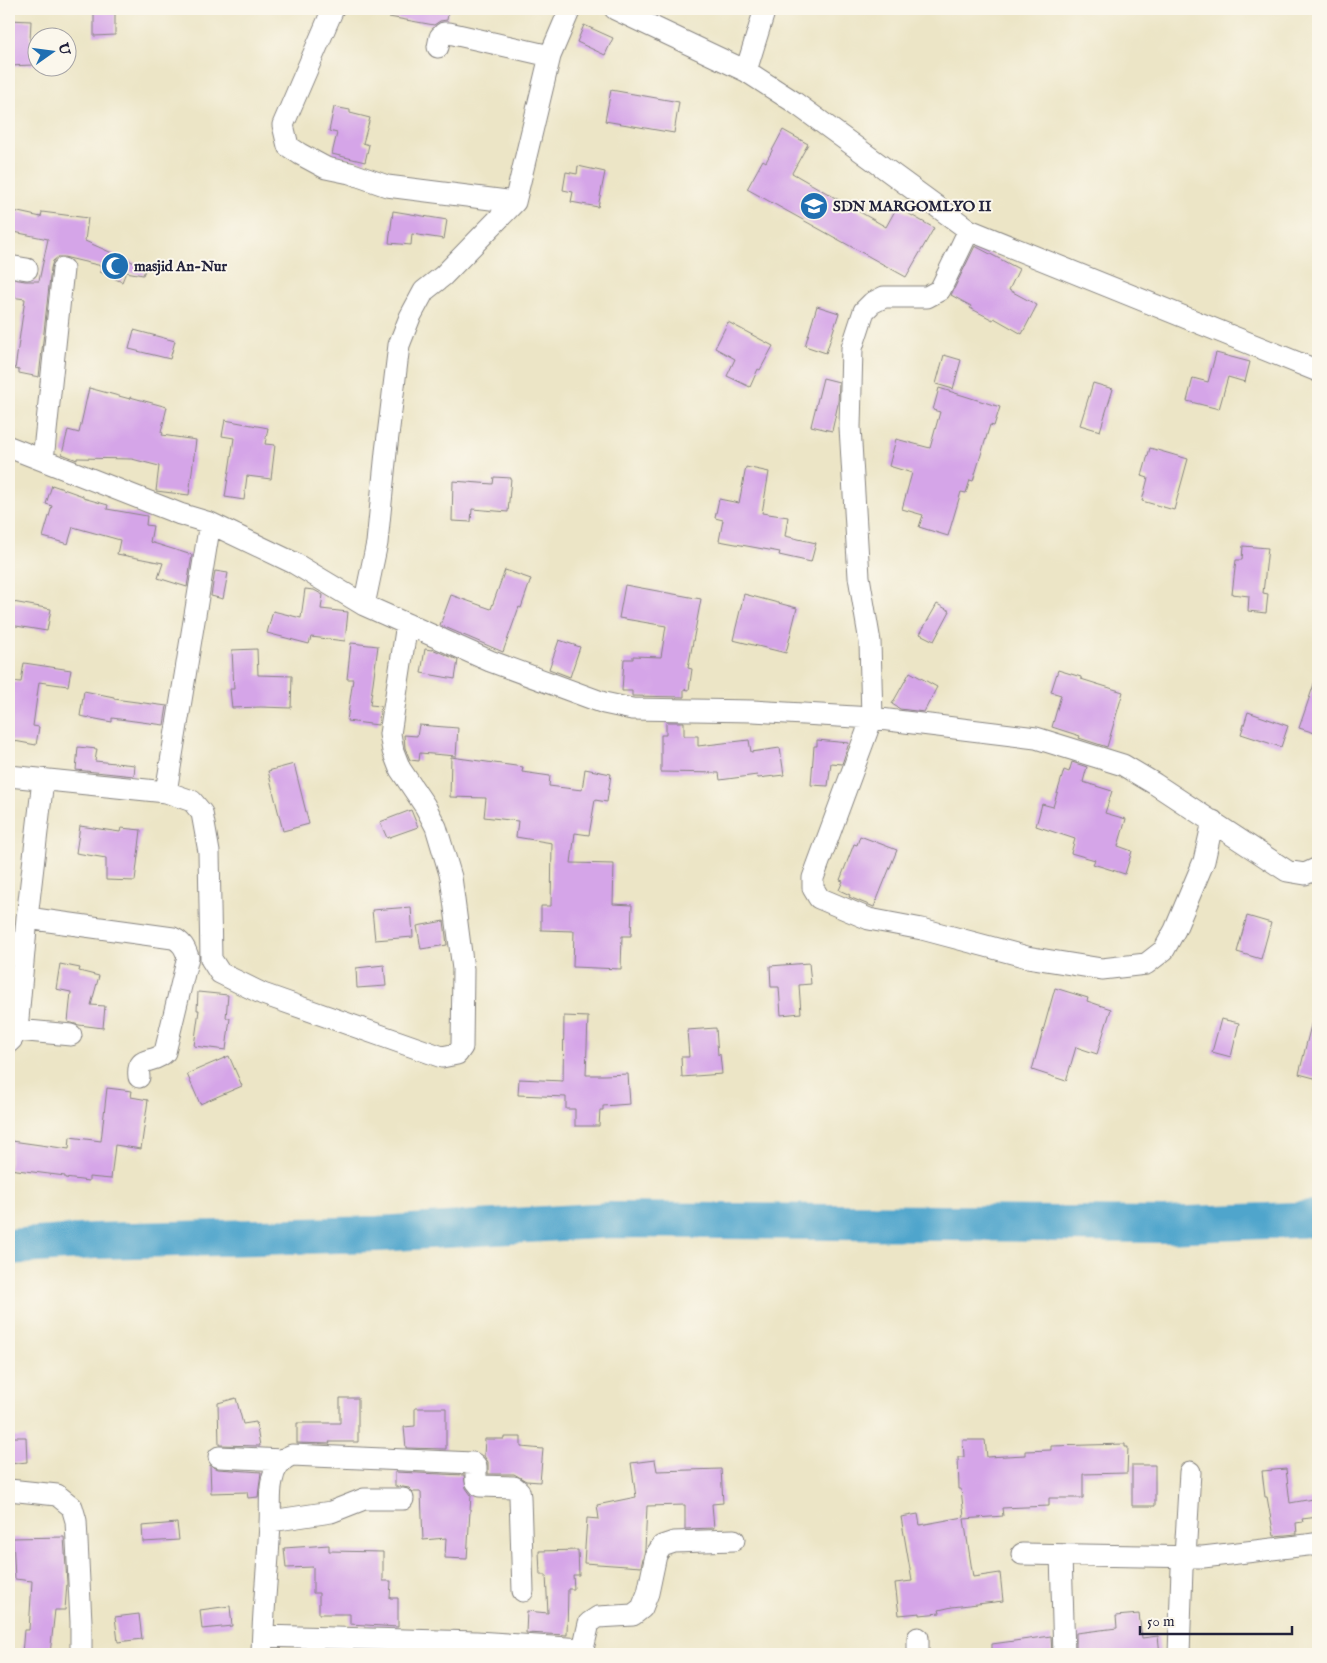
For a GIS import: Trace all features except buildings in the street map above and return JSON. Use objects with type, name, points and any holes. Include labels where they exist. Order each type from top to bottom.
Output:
[{"type":"street","points":[[333,9],[283,125],[288,146],[326,168],[350,173],[387,186],[515,202]]},
{"type":"street","points":[[364,606],[378,543],[386,452],[399,345],[410,317],[424,291],[443,276],[515,202],[550,56],[570,9]]},
{"type":"street","points":[[615,9],[746,71],[794,102],[969,230],[1318,371]]},
{"type":"street","points":[[746,71],[765,9]]},
{"type":"street","points":[[438,47],[440,37],[444,33],[450,33],[550,56]]},
{"type":"street","points":[[969,230],[940,290],[927,297],[884,297],[872,303],[864,311],[852,348],[850,427],[859,577],[870,642],[872,718],[813,878],[814,888],[819,898],[869,919],[922,930],[1027,957],[1102,969],[1146,964],[1164,950],[1175,930],[1204,861],[1213,821]]},
{"type":"street","points":[[43,460],[63,269]]},
{"type":"street","points":[[9,447],[180,514],[210,523],[294,563],[364,606],[490,661],[604,703],[632,710],[753,711],[872,718],[1036,738],[1122,765],[1213,821],[1287,871],[1314,876]]},
{"type":"street","points":[[166,792],[210,523]]},
{"type":"street","points":[[9,776],[166,792],[192,801],[202,813],[209,852],[211,959],[220,973],[263,994],[442,1057],[456,1054],[462,1048],[462,969],[451,877],[436,827],[425,806],[400,769],[392,750],[390,734],[407,624]]},
{"type":"street","points":[[43,780],[13,1036],[71,1035]]},
{"type":"street","points":[[27,918],[173,938],[182,943],[188,957],[165,1052],[161,1056],[140,1065],[138,1068],[139,1077]]},
{"type":"street","points":[[523,1591],[519,1491],[514,1488],[480,1486],[476,1481],[474,1464],[292,1454],[282,1460],[278,1466],[272,1481],[262,1645],[475,1648],[583,1652],[589,1623],[598,1617],[634,1615],[642,1608],[648,1593],[656,1555],[662,1546],[674,1542],[734,1540]]},
{"type":"street","points":[[219,1457],[282,1460]]},
{"type":"street","points":[[1179,1654],[1182,1569],[1185,1557],[1190,1472]]},
{"type":"street","points":[[9,1490],[57,1495],[72,1507],[76,1521],[81,1654]]},
{"type":"street","points":[[271,1521],[331,1512],[364,1499],[404,1499]]},
{"type":"street","points":[[1022,1554],[1203,1557],[1314,1544],[1318,1547]]},
{"type":"street","points":[[1061,1555],[1064,1654]]},
{"type":"waterway","points":[[9,1247],[94,1241],[378,1234],[612,1220],[1164,1225],[1318,1219]]},
{"type":"place","name":"SDN MARGOMLYO II","points":[[814,206]]},
{"type":"place","name":"masjid An-Nur","points":[[115,266]]}]
